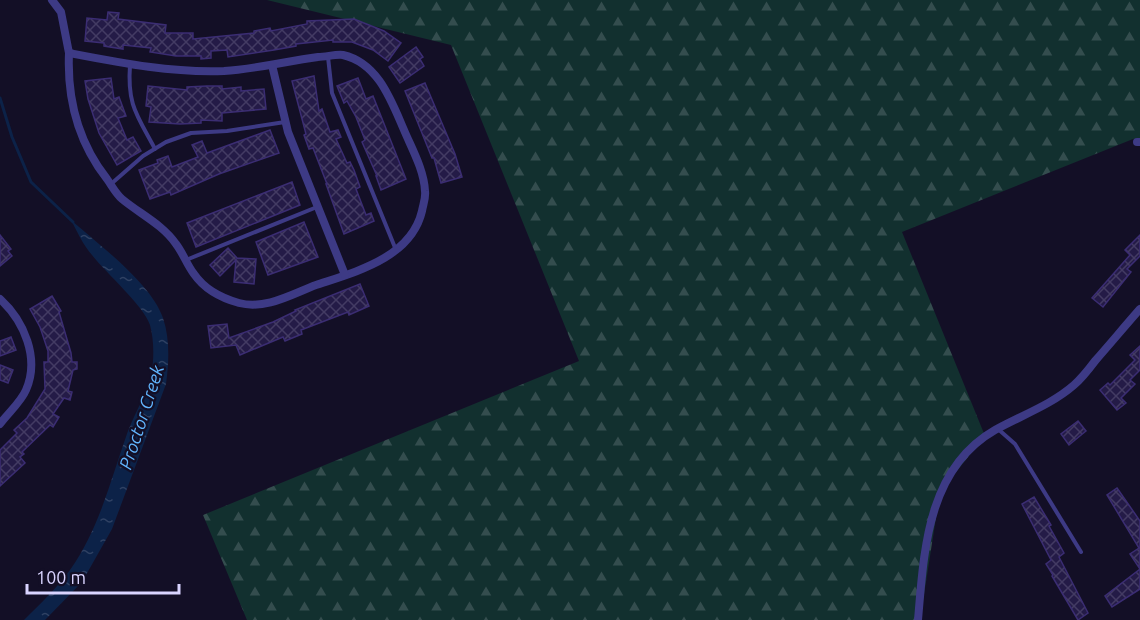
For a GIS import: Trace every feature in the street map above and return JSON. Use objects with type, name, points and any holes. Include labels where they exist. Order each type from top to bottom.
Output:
[{"type":"street","points":[[52,0],[61,12],[69,53],[68,79],[78,129],[89,155],[121,198],[148,216],[176,243],[195,276],[214,295],[242,304],[261,305],[345,275],[396,250],[407,241],[421,216],[426,194],[422,174],[392,101],[381,82],[364,64],[342,55],[223,71],[181,70],[130,65],[69,53]]},
{"type":"street","points":[[272,65],[288,132],[345,275]]},
{"type":"street","points":[[0,299],[18,319],[29,341],[30,356],[30,376],[26,391],[0,424]]},
{"type":"street","points":[[918,620],[932,512],[941,489],[955,466],[973,446],[998,429],[1049,404],[1076,384],[1140,309]]},
{"type":"lane","points":[[328,56],[332,93],[396,250]]},
{"type":"lane","points":[[130,65],[130,100],[155,149]]},
{"type":"lane","points":[[111,184],[155,149],[166,142],[191,133],[227,131],[286,122]]},
{"type":"lane","points":[[186,260],[318,206]]},
{"type":"lane","points":[[998,429],[1015,444],[1081,552]]},
{"type":"green space","points":[[267,0],[1140,0],[1140,138],[902,232],[985,436],[940,492],[920,620],[247,620],[203,515],[579,361],[451,45]]},
{"type":"water","points":[[71,220],[123,265],[148,291],[157,305],[167,334],[167,376],[112,529],[82,582],[45,620],[24,620],[65,577],[89,537],[104,502],[128,431],[148,386],[153,366],[152,336],[146,317],[133,299],[89,251]]},
{"type":"building","points":[[108,12],[119,13],[118,19],[166,25],[165,33],[193,33],[193,39],[254,33],[254,31],[270,28],[271,31],[307,24],[307,21],[354,19],[384,31],[401,43],[388,61],[373,50],[352,42],[333,42],[333,40],[296,44],[296,46],[228,57],[227,50],[211,51],[211,58],[201,59],[201,56],[176,56],[150,52],[151,48],[123,45],[123,49],[104,46],[104,43],[85,41],[87,18],[107,20]]},
{"type":"building","points":[[416,47],[423,57],[420,59],[424,66],[400,83],[389,67]]},
{"type":"building","points":[[314,76],[319,111],[322,109],[330,132],[338,130],[341,137],[336,139],[347,163],[350,162],[354,170],[360,187],[356,189],[366,215],[371,213],[374,221],[344,234],[313,148],[309,149],[304,135],[306,134],[292,81]]},
{"type":"building","points":[[111,78],[114,99],[119,97],[126,116],[118,118],[127,140],[133,137],[141,151],[117,165],[99,133],[85,81]]},
{"type":"building","points":[[358,78],[366,99],[373,96],[406,179],[381,190],[362,142],[365,140],[356,117],[347,101],[344,103],[337,86]]},
{"type":"building","points":[[425,83],[455,154],[462,177],[441,183],[434,158],[432,158],[405,91]]},
{"type":"building","points":[[148,86],[187,90],[187,87],[207,86],[222,86],[222,89],[241,87],[241,91],[264,89],[266,109],[222,113],[222,121],[201,120],[201,123],[180,124],[149,122],[151,107],[146,106]]},
{"type":"building","points":[[270,130],[279,153],[219,174],[171,195],[170,192],[150,199],[139,170],[158,163],[157,160],[168,156],[172,167],[198,157],[192,145],[202,141],[207,153]]},
{"type":"building","points":[[292,182],[300,205],[196,247],[187,223]]},
{"type":"building","points":[[304,222],[318,257],[268,275],[256,242]]},
{"type":"building","points":[[0,235],[11,249],[8,251],[12,256],[0,266]]},
{"type":"building","points":[[1140,235],[1140,256],[1127,269],[1131,272],[1103,307],[1092,298],[1130,255],[1125,250]]},
{"type":"building","points":[[228,248],[237,258],[256,259],[254,284],[234,282],[236,260],[220,276],[210,265]]},
{"type":"building","points":[[360,284],[369,306],[349,315],[348,312],[301,330],[302,334],[285,341],[283,337],[240,355],[236,345],[211,348],[208,326],[227,324],[229,338],[273,322],[295,310]]},
{"type":"building","points":[[52,296],[61,311],[59,312],[72,362],[77,362],[77,369],[73,370],[68,391],[72,392],[70,400],[64,398],[53,414],[59,417],[53,427],[50,425],[22,452],[24,454],[20,457],[25,463],[0,486],[0,450],[17,433],[14,430],[27,418],[45,389],[44,362],[48,362],[48,351],[40,327],[30,309]]},
{"type":"building","points":[[11,337],[16,350],[0,356],[0,341]]},
{"type":"building","points":[[1140,346],[1140,370],[1130,380],[1135,384],[1121,398],[1126,403],[1117,410],[1100,390],[1108,383],[1110,385],[1135,360],[1130,355]]},
{"type":"building","points":[[0,365],[13,370],[8,383],[0,380]]},
{"type":"building","points":[[1078,421],[1086,431],[1069,445],[1061,434]]},
{"type":"building","points":[[1117,488],[1140,521],[1140,569],[1130,554],[1139,548],[1107,495]]},
{"type":"building","points":[[1034,497],[1051,525],[1049,526],[1064,553],[1059,557],[1088,613],[1078,620],[1046,564],[1051,560],[1022,504]]},
{"type":"building","points":[[1140,569],[1140,589],[1112,607],[1105,596]]},
{"type":"waterway","name":"Proctor Creek","points":[[0,98],[12,137],[31,182],[73,222]]}]
